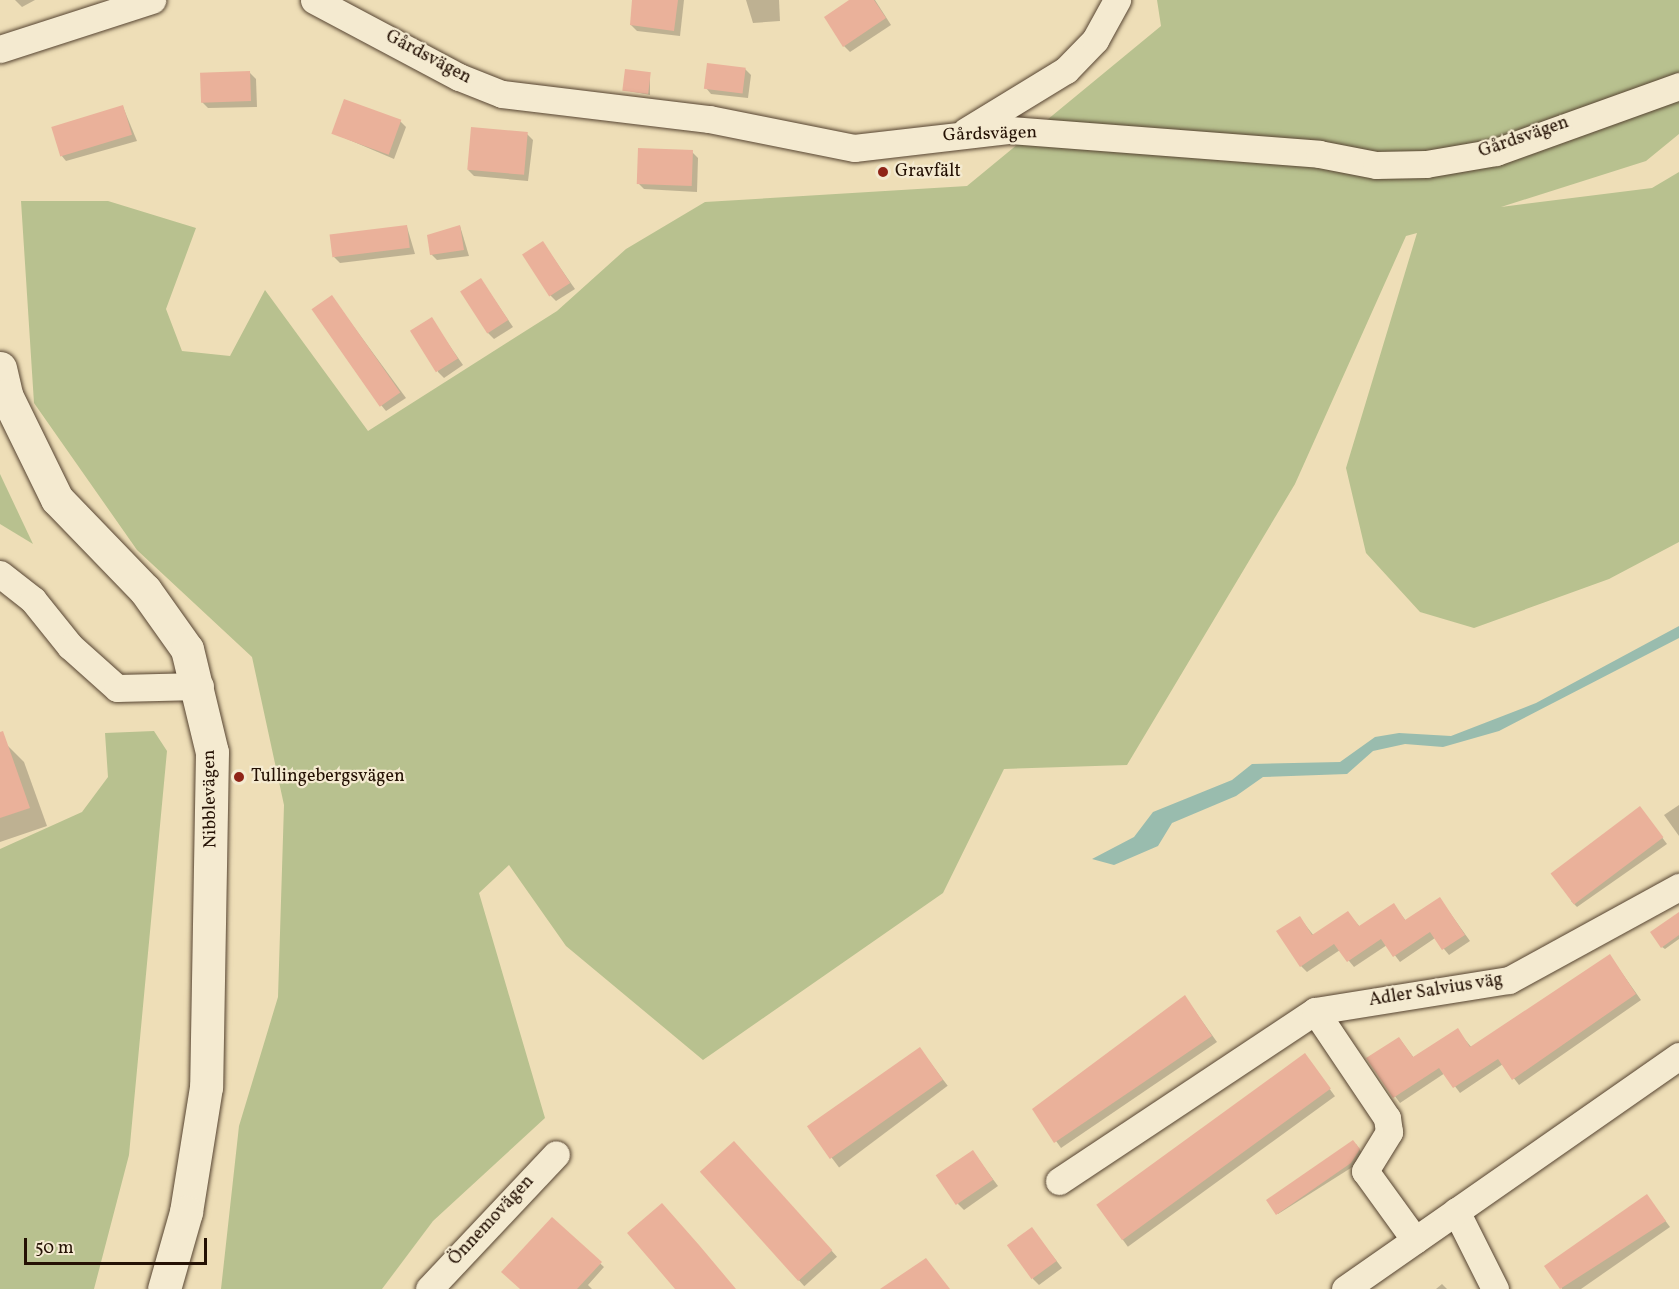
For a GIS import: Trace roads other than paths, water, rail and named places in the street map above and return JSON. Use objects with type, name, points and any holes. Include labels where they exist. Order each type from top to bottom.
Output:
[{"type":"street","points":[[0,49],[152,0]]},
{"type":"street","name":"Gårdsvägen","points":[[314,0],[459,77],[502,94],[709,119],[854,148],[964,133],[1010,130],[1320,154],[1376,165],[1426,164],[1496,152],[1679,87]]},
{"type":"street","points":[[964,133],[1072,65],[1095,40],[1117,0]]},
{"type":"street","name":"Nibblevägen","points":[[0,368],[6,395],[57,499],[173,626],[200,686],[212,752],[206,1087],[186,1212],[164,1289]]},
{"type":"street","points":[[0,574],[33,600],[77,653],[117,688],[200,686]]},
{"type":"street","name":"Adler Salvius väg","points":[[1059,1181],[1315,1011],[1509,980],[1679,887]]},
{"type":"street","points":[[1315,1011],[1387,1118],[1385,1142],[1365,1171],[1415,1240]]},
{"type":"street","points":[[1345,1289],[1679,1056]]},
{"type":"street","name":"Önnemovägen","points":[[429,1289],[556,1154]]},
{"type":"street","points":[[1456,1211],[1495,1289]]},
{"type":"place","name":"Gravfält","points":[[883,172]]},
{"type":"place","name":"Tullingebergsvägen","points":[[239,777]]}]
